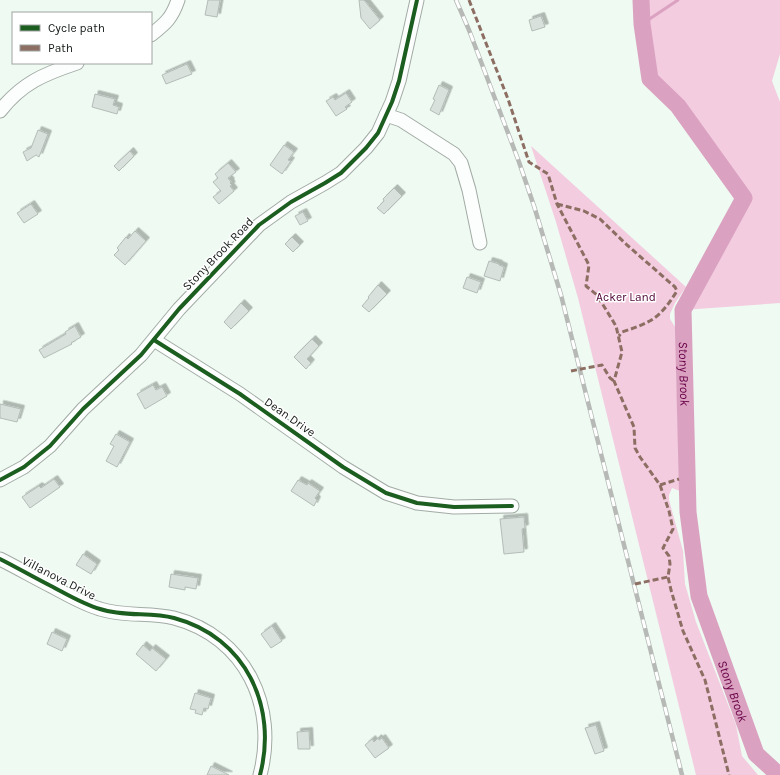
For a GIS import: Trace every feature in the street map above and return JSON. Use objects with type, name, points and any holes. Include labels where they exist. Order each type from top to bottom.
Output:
[{"type":"street","points":[[152,33],[174,13],[178,0]]},
{"type":"street","name":"Stony Brook Road","points":[[0,480],[44,452],[83,408],[141,355],[179,309],[259,225],[291,202],[341,173],[366,148],[378,132],[392,102],[399,81],[417,0]]},
{"type":"street","points":[[0,111],[8,100],[33,80],[74,64]]},
{"type":"street","points":[[386,115],[401,120],[454,154],[461,163],[469,190],[480,243]]},
{"type":"street","name":"Dean Drive","points":[[154,340],[240,394],[343,467],[386,493],[417,503],[454,507],[512,506]]},
{"type":"street","name":"Villanova Drive","points":[[0,558],[70,596],[98,609],[119,614],[150,614],[174,618],[198,627],[219,640],[244,667],[251,678],[260,701],[266,738],[260,775]]},
{"type":"green space","points":[[638,0],[780,0],[780,54],[772,81],[780,102],[780,303],[683,310],[744,198],[678,106],[650,79]]},
{"type":"green space","name":"Acker Land","points":[[531,146],[686,287],[675,303],[670,314],[670,319],[677,330],[676,369],[678,424],[684,480],[680,491],[672,488],[669,495],[669,500],[683,551],[685,584],[696,622],[736,725],[742,756],[758,775],[696,775],[578,298],[556,222]]},
{"type":"building","points":[[208,0],[220,0],[217,17],[205,15]]},
{"type":"building","points":[[359,0],[364,0],[380,20],[370,29],[361,18]]},
{"type":"building","points":[[541,16],[545,27],[532,31],[529,20]]},
{"type":"building","points":[[187,64],[192,74],[166,84],[162,75]]},
{"type":"building","points":[[439,85],[449,90],[439,115],[430,110],[435,100],[433,99]]},
{"type":"building","points":[[346,93],[352,102],[345,107],[347,109],[336,116],[326,101],[333,97],[335,100]]},
{"type":"building","points":[[95,94],[115,99],[113,105],[119,107],[117,114],[92,107]]},
{"type":"building","points":[[38,130],[48,134],[39,157],[36,155],[27,161],[23,152],[31,148]]},
{"type":"building","points":[[284,145],[294,152],[288,160],[291,161],[282,174],[270,165]]},
{"type":"building","points":[[130,151],[134,156],[119,171],[114,166]]},
{"type":"building","points":[[228,163],[236,172],[228,178],[232,185],[230,186],[234,191],[219,204],[213,197],[221,191],[213,182],[218,178],[215,174]]},
{"type":"building","points":[[394,188],[402,196],[384,214],[377,208],[384,201],[383,199]]},
{"type":"building","points":[[31,204],[38,214],[24,223],[17,213]]},
{"type":"building","points":[[303,212],[308,221],[300,225],[295,216]]},
{"type":"building","points":[[135,231],[146,241],[125,265],[114,255],[119,250],[117,248],[126,237],[128,239]]},
{"type":"building","points":[[292,237],[300,245],[293,252],[285,244]]},
{"type":"building","points":[[489,261],[504,267],[500,281],[484,276]]},
{"type":"building","points":[[467,277],[481,282],[477,293],[463,288]]},
{"type":"building","points":[[378,285],[387,294],[369,312],[362,306]]},
{"type":"building","points":[[241,303],[249,311],[231,329],[224,322]]},
{"type":"building","points":[[75,326],[81,337],[71,343],[72,344],[44,358],[39,350],[66,334],[65,332]]},
{"type":"building","points":[[312,339],[319,346],[307,359],[311,363],[306,369],[294,357]]},
{"type":"building","points":[[153,385],[156,390],[162,387],[167,396],[145,409],[137,394]]},
{"type":"building","points":[[0,404],[21,409],[17,422],[0,418]]},
{"type":"building","points":[[116,434],[130,442],[117,467],[106,461],[114,446],[110,444]]},
{"type":"building","points":[[54,479],[60,487],[30,508],[22,497],[39,486],[41,488]]},
{"type":"building","points":[[298,480],[307,485],[308,483],[320,491],[315,498],[317,500],[314,506],[291,491]]},
{"type":"building","points":[[524,517],[525,528],[522,529],[524,552],[504,554],[500,519]]},
{"type":"building","points":[[83,554],[97,564],[91,574],[76,565]]},
{"type":"building","points":[[171,574],[198,578],[196,589],[185,587],[185,590],[169,587]]},
{"type":"building","points":[[272,626],[282,641],[271,648],[261,634]]},
{"type":"building","points":[[52,632],[67,639],[62,651],[47,644]]},
{"type":"building","points":[[143,645],[150,651],[152,648],[166,659],[156,671],[136,654]]},
{"type":"building","points":[[195,693],[211,698],[208,709],[204,708],[202,715],[195,713],[196,710],[190,709]]},
{"type":"building","points":[[596,725],[604,751],[595,754],[585,728]]},
{"type":"building","points":[[309,731],[310,749],[298,749],[297,732]]},
{"type":"building","points":[[378,738],[379,740],[382,738],[389,748],[375,758],[365,745],[372,739],[374,742]]},
{"type":"building","points":[[211,766],[229,775],[207,775]]},
{"type":"waterway","name":"Stony Brook","points":[[641,0],[642,24],[650,79],[678,106],[744,198],[683,310],[688,512],[699,596],[756,754],[779,775]]},
{"type":"waterway","points":[[642,24],[678,0]]},
{"type":"railway","points":[[456,0],[469,30],[519,162],[561,295],[682,775]]},
{"type":"marked path","points":[[469,0],[508,99],[529,162],[548,174],[557,204],[589,265],[586,286],[597,295],[616,326],[622,352],[614,381],[634,427],[635,448],[660,485],[669,511],[673,529],[663,548],[669,556],[670,564],[668,577],[683,631],[705,680],[729,775]]},
{"type":"marked path","points":[[557,204],[584,211],[600,219],[675,287],[677,291],[660,314],[648,322],[622,332],[619,336]]},
{"type":"marked path","points":[[571,371],[602,365],[610,378],[614,381]]},
{"type":"marked path","points":[[660,485],[679,479]]},
{"type":"marked path","points":[[635,584],[668,577]]},
{"type":"cycle path","points":[[0,480],[24,467],[50,446],[83,409],[141,355],[179,309],[259,225],[291,202],[341,173],[366,148],[378,133],[392,102],[399,81],[417,0]]},
{"type":"cycle path","points":[[154,340],[240,394],[343,467],[386,493],[417,503],[454,507],[512,506]]},
{"type":"cycle path","points":[[0,559],[94,607],[118,613],[156,615],[174,618],[199,627],[220,641],[238,658],[251,678],[260,700],[264,724],[264,750],[260,775]]}]
